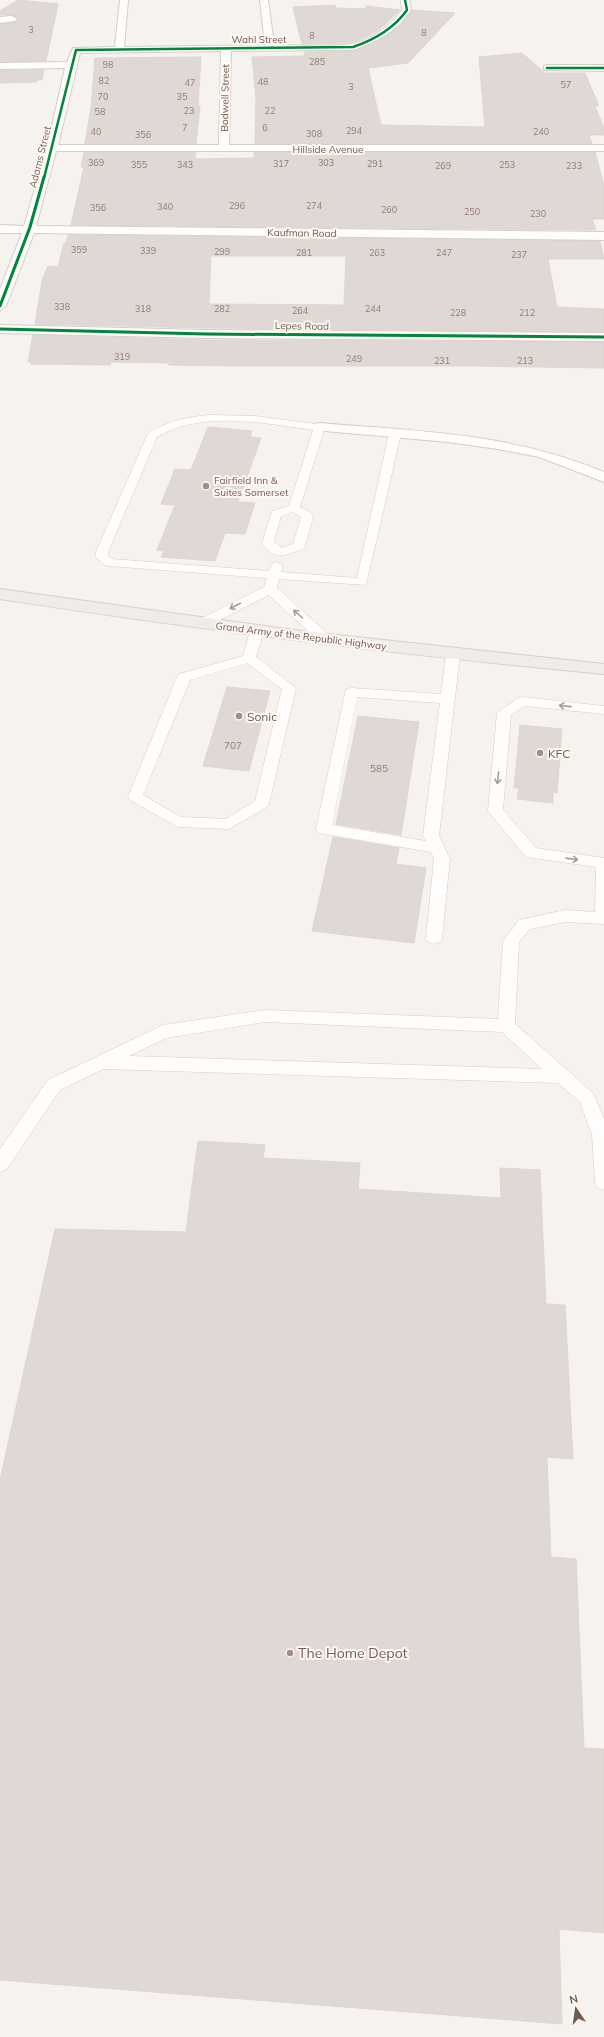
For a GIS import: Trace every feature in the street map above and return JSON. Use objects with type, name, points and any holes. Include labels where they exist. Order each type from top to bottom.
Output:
[{"type":"main road","name":"Grand Army of the Republic Highway","points":[[0,594],[201,624],[326,640],[604,669]]},
{"type":"street","points":[[119,49],[124,0]]},
{"type":"street","points":[[264,0],[270,48]]},
{"type":"street","name":"Wahl Street","points":[[119,49],[353,47],[361,45],[393,24],[407,10],[406,0]]},
{"type":"street","points":[[0,20],[12,19]]},
{"type":"street","name":"Bodwell Street","points":[[224,149],[226,48]]},
{"type":"street","name":"Adams Street","points":[[0,306],[30,229],[76,50],[119,49]]},
{"type":"street","points":[[0,66],[71,65]]},
{"type":"street","points":[[547,68],[604,68]]},
{"type":"street","name":"Hillside Avenue","points":[[52,148],[604,148]]},
{"type":"street","name":"Kaufman Road","points":[[0,230],[30,229],[604,236]]},
{"type":"street","name":"Lepes Road","points":[[0,329],[198,333],[604,337]]},
{"type":"street","points":[[320,427],[479,441],[524,449],[562,460],[604,477]]},
{"type":"lane","points":[[294,508],[320,427],[205,417],[183,420],[158,430],[152,435],[102,552],[102,557],[109,562],[362,582],[395,434]]},
{"type":"lane","points":[[294,508],[306,515],[307,518],[299,546],[280,554],[268,543],[276,514],[294,508]]},
{"type":"lane","points":[[201,624],[270,589],[280,554]]},
{"type":"lane","points":[[270,589],[326,640]]},
{"type":"lane","points":[[249,658],[257,631]]},
{"type":"lane","points":[[434,938],[442,859],[431,836],[453,654]]},
{"type":"lane","points":[[249,658],[289,688],[262,804],[229,824],[178,822],[135,797],[184,677],[249,658]]},
{"type":"lane","points":[[437,848],[324,829],[351,692],[448,699]]},
{"type":"lane","points":[[506,1026],[511,941],[525,924],[565,916],[603,918],[604,863],[531,853],[494,811],[504,713],[523,701],[604,710]]},
{"type":"lane","points":[[0,1164],[54,1085],[163,1032],[265,1016],[506,1026],[587,1098],[601,1135],[604,1182]]},
{"type":"lane","points":[[101,1062],[562,1076]]},
{"type":"building","points":[[18,0],[58,4],[46,61],[0,62],[0,24],[15,22],[18,19],[12,15],[0,15],[0,11]]},
{"type":"building","points":[[335,5],[336,8],[365,9],[367,6],[400,10],[379,30],[358,41],[334,44],[302,44],[293,7]]},
{"type":"building","points":[[412,10],[455,13],[408,63],[368,68],[381,125],[485,127],[479,57],[522,53],[545,73],[585,73],[599,106],[595,106],[604,128],[604,135],[589,135],[592,144],[255,144],[256,99],[252,57],[305,56],[304,52],[354,51],[387,36],[401,25]]},
{"type":"building","points":[[201,57],[198,106],[200,106],[196,144],[85,144],[91,107],[95,58]]},
{"type":"building","points":[[0,70],[44,70],[42,80],[37,80],[36,82],[0,83]]},
{"type":"building","points":[[84,152],[196,152],[195,159],[254,158],[254,152],[595,152],[604,185],[604,219],[592,219],[596,230],[71,225],[84,167],[81,167]]},
{"type":"building","points":[[68,235],[600,241],[604,259],[548,259],[557,307],[604,309],[604,332],[206,328],[35,324],[42,281],[48,266],[58,267],[64,243],[66,243]],"holes":[[[211,256],[346,256],[344,305],[209,304]]]},
{"type":"building","points":[[33,335],[206,340],[604,342],[604,368],[469,366],[238,366],[111,362],[110,365],[31,364],[31,362],[28,362]]},
{"type":"building","name":"Fairfield Inn & Suites Somerset","points":[[208,427],[252,431],[250,437],[261,438],[238,502],[255,503],[245,534],[225,533],[215,561],[161,557],[164,551],[157,550],[175,505],[161,504],[175,469],[191,470]]},
{"type":"building","points":[[227,687],[270,691],[249,771],[203,766]]},
{"type":"building","points":[[358,716],[419,722],[401,835],[336,824]]},
{"type":"building","points":[[520,725],[562,729],[557,793],[553,792],[553,803],[517,799],[519,788],[514,788]]},
{"type":"building","points":[[333,837],[399,848],[396,864],[426,868],[414,943],[312,931]]},
{"type":"building","name":"The Home Depot","points":[[198,1141],[265,1145],[263,1158],[360,1163],[358,1189],[501,1198],[500,1168],[540,1170],[546,1304],[565,1305],[573,1459],[547,1457],[551,1557],[576,1559],[584,1748],[604,1749],[604,1933],[559,1929],[562,2024],[0,1980],[0,1480],[55,1229],[186,1232]]},
{"type":"cycle path","points":[[0,306],[30,227],[53,144],[71,65],[76,50],[353,47],[368,42],[397,22],[407,10],[405,0]]},
{"type":"cycle path","points":[[547,68],[604,68]]},
{"type":"cycle path","points":[[0,329],[206,334],[604,337]]},
{"type":"place","name":"Fairfield Inn & Suites Somerset","points":[[206,486]]},
{"type":"place","name":"Sonic","points":[[239,716]]},
{"type":"place","name":"KFC","points":[[540,753]]},
{"type":"place","name":"The Home Depot","points":[[290,1653]]}]
